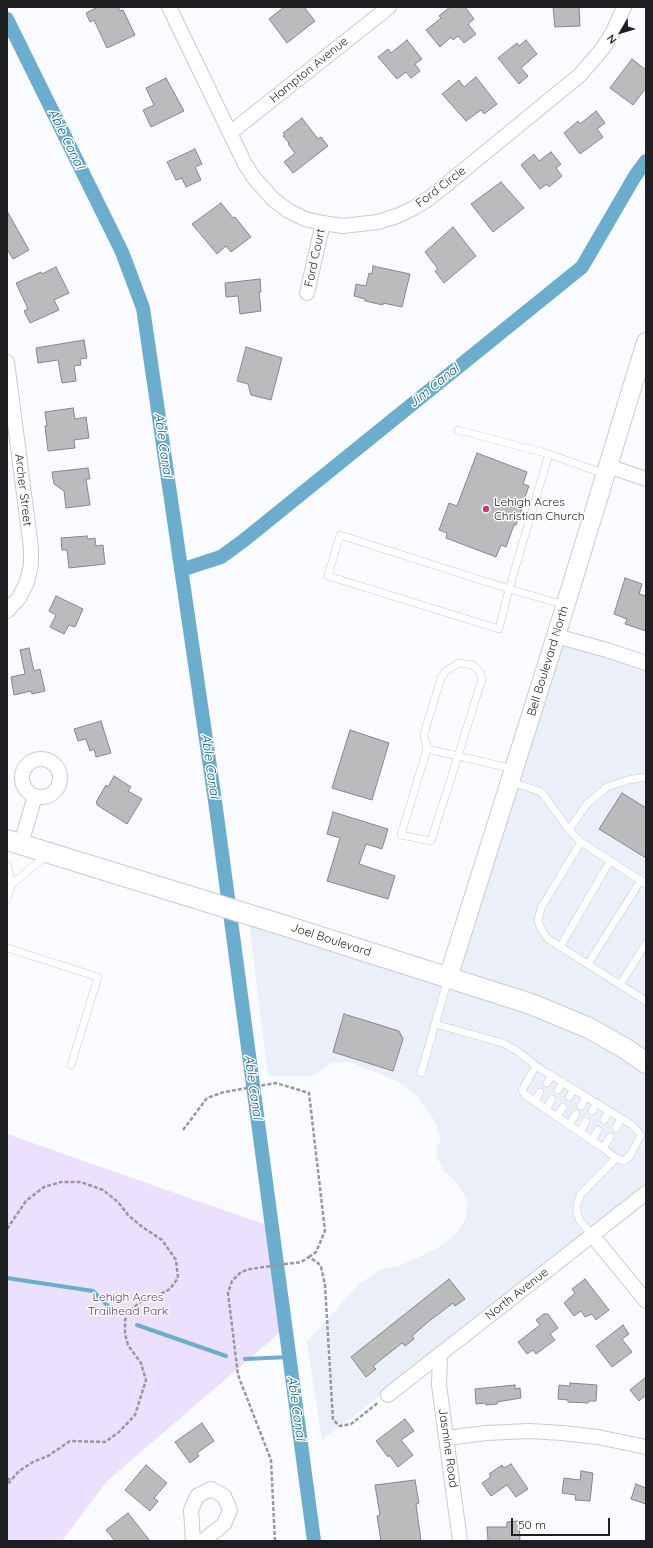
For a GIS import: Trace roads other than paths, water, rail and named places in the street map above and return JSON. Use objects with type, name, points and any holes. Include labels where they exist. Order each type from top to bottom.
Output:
[{"type":"main road","name":"Joel Boulevard","points":[[14,842],[255,916],[551,1011],[589,1028],[626,1049],[646,1063]]},
{"type":"street","name":"Ford Circle","points":[[169,7],[245,164],[264,190],[289,211],[305,219],[343,226],[378,222],[397,216],[414,208],[431,197],[580,75],[603,48],[613,32],[624,7]]},
{"type":"street","name":"Hampton Avenue","points":[[230,133],[389,7]]},
{"type":"street","name":"Ford Court","points":[[307,293],[323,223]]},
{"type":"street","name":"Bell Boulevard North","points":[[448,978],[513,776],[646,342]]},
{"type":"street","name":"Archer Street","points":[[7,362],[31,548],[31,565],[27,582],[19,598],[7,611]]},
{"type":"street","points":[[607,470],[646,479]]},
{"type":"street","points":[[556,636],[607,650],[646,663]]},
{"type":"street","points":[[14,842],[35,796]]},
{"type":"street","name":"North Avenue","points":[[388,1395],[646,1193]]},
{"type":"street","points":[[592,1235],[646,1301]]},
{"type":"street","name":"Jasmine Road","points":[[440,1355],[439,1385],[460,1541]]},
{"type":"street","points":[[446,1438],[486,1433],[529,1431],[598,1437],[646,1448]]},
{"type":"street","points":[[192,1541],[191,1510],[197,1496],[212,1489],[224,1496],[230,1510],[224,1524],[203,1541]]},
{"type":"lane","points":[[458,430],[607,470]]},
{"type":"lane","points":[[549,454],[509,589],[499,629],[328,576],[340,536],[509,589],[566,605]]},
{"type":"lane","points":[[459,662],[473,666],[480,672],[482,679],[431,841],[401,835],[427,749],[424,734],[441,678],[446,671],[459,662]]},
{"type":"lane","points":[[427,749],[458,756],[513,776],[544,794],[569,830],[581,842],[643,882],[588,964]]},
{"type":"lane","points":[[569,830],[587,804],[607,787],[628,780],[646,777]]},
{"type":"lane","points":[[581,842],[541,908],[538,921],[542,931],[548,939],[646,1001]]},
{"type":"lane","points":[[7,899],[12,884],[48,853]]},
{"type":"lane","points":[[560,946],[610,861]]},
{"type":"lane","points":[[7,865],[12,884]]},
{"type":"lane","points":[[620,985],[646,943]]},
{"type":"lane","points":[[7,948],[98,977],[71,1065]]},
{"type":"lane","points":[[421,1073],[448,978]]},
{"type":"lane","points":[[435,1024],[503,1043],[536,1066],[632,1125],[641,1135],[630,1156],[624,1161],[616,1158],[534,1101],[522,1090],[536,1066]]},
{"type":"lane","points":[[547,1083],[552,1075]]},
{"type":"lane","points":[[558,1090],[563,1082]]},
{"type":"lane","points":[[569,1097],[574,1089]]},
{"type":"lane","points":[[534,1101],[540,1092]]},
{"type":"lane","points":[[581,1106],[586,1097]]},
{"type":"lane","points":[[546,1108],[552,1099]]},
{"type":"lane","points":[[592,1111],[596,1103]]},
{"type":"lane","points":[[557,1116],[563,1107]]},
{"type":"lane","points":[[604,1120],[609,1111]]},
{"type":"lane","points":[[569,1125],[576,1114]]},
{"type":"lane","points":[[616,1128],[621,1119]]},
{"type":"lane","points":[[580,1132],[586,1121]]},
{"type":"lane","points":[[592,1140],[598,1130]]},
{"type":"lane","points":[[603,1148],[610,1137]]},
{"type":"lane","points":[[592,1235],[580,1221],[577,1214],[577,1204],[581,1194],[616,1158]]},
{"type":"waterway","name":"Able Canal","points":[[7,19],[122,252],[143,308],[215,801],[314,1541]]},
{"type":"waterway","name":"Jim Canal","points":[[181,570],[221,557],[243,541],[582,267],[635,176],[646,161]]},
{"type":"waterway","points":[[7,1278],[93,1291],[115,1313]]},
{"type":"waterway","points":[[137,1325],[226,1356]]},
{"type":"waterway","points":[[245,1359],[289,1357]]},
{"type":"place","name":"Lehigh Acres Christian Church","points":[[486,509]]},
{"type":"park label","name":"Lehigh Acres Trailhead Park","points":[[128,1304]]}]
